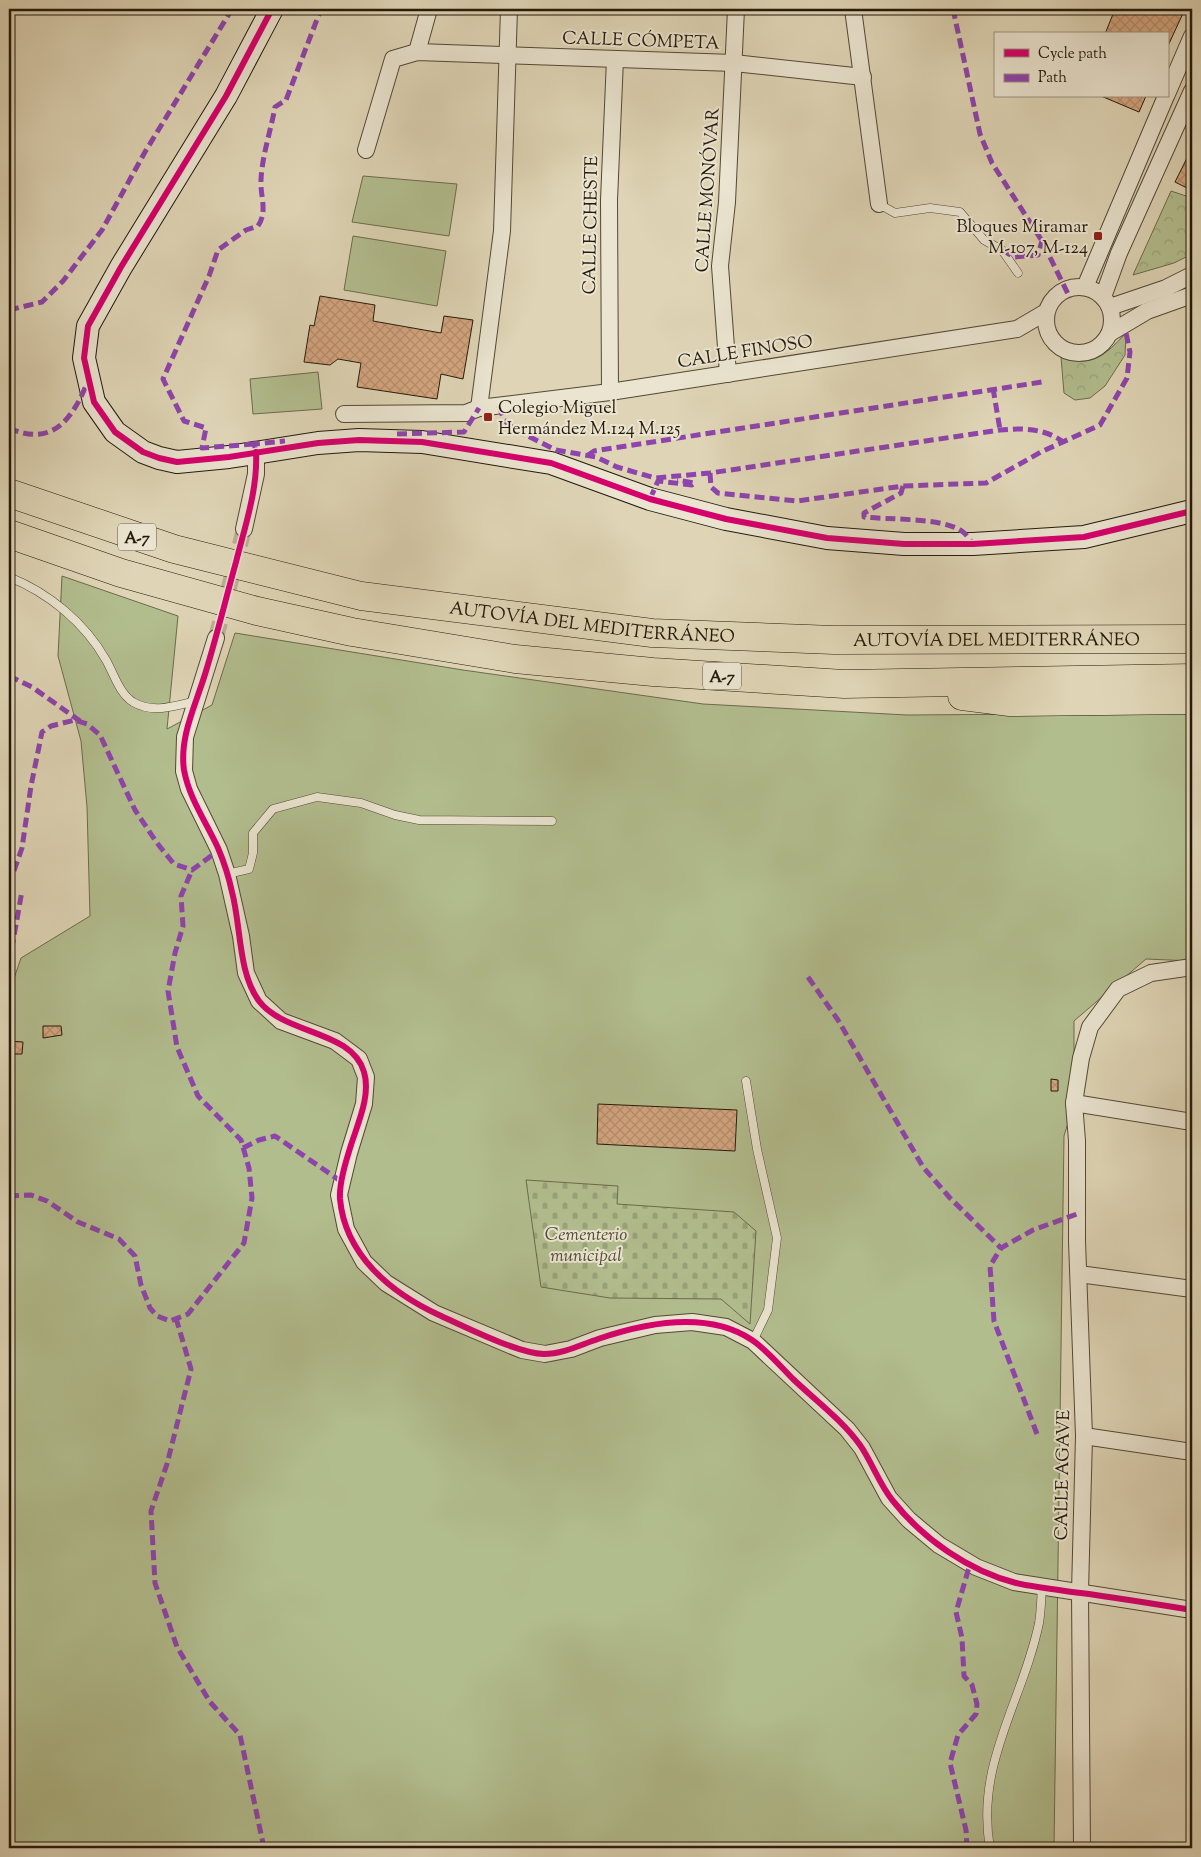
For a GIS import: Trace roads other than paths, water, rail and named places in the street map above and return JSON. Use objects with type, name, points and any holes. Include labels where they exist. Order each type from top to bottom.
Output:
[{"type":"highway","name":"AUTOVÍA DEL MEDITERRÁNEO","points":[[9,493],[174,549],[370,597],[652,633],[834,640],[1192,639]]},
{"type":"highway","name":"A-7","points":[[9,534],[121,572],[257,611],[352,632],[515,659],[653,672],[844,684],[1192,678]]},
{"type":"highway","points":[[1144,640],[1192,633]]},
{"type":"highway","points":[[844,684],[1010,702],[1192,700]]},
{"type":"street","points":[[272,9],[226,96],[88,326],[84,358],[94,402],[115,432],[143,452],[177,462],[359,440],[422,442],[551,463],[650,499],[726,520],[827,538],[904,544],[973,544],[1084,537],[1192,511]]},
{"type":"street","points":[[417,52],[428,9]]},
{"type":"street","points":[[473,411],[502,232],[508,9]]},
{"type":"street","name":"CALLE MONÓVAR","points":[[728,374],[720,266],[727,202],[736,9]]},
{"type":"street","points":[[853,9],[879,204]]},
{"type":"street","points":[[1168,93],[1192,36]]},
{"type":"street","name":"CALLE CÓMPETA","points":[[366,150],[393,59],[417,52],[734,63],[863,77]]},
{"type":"street","name":"CALLE CHESTE","points":[[610,392],[609,200],[615,59]]},
{"type":"street","points":[[1110,333],[1112,316],[1107,302],[1119,252],[1192,91]]},
{"type":"street","points":[[1085,287],[1166,98]]},
{"type":"street","points":[[1192,275],[1166,288],[1107,302],[1085,287],[1075,286],[1056,295],[1046,312],[1046,322],[1052,340],[1060,347],[1078,353],[1097,348],[1110,333],[1148,311],[1192,295]]},
{"type":"street","name":"CALLE FINOSO","points":[[344,414],[473,411],[610,392],[1017,329],[1046,312]]},
{"type":"street","name":"CALLE FINOSO","points":[[1017,329],[1052,340]]},
{"type":"street","points":[[244,529],[256,474],[256,452]]},
{"type":"street","points":[[216,638],[185,737],[184,771],[189,789],[219,850],[227,874],[241,936],[246,974],[259,1000],[281,1021],[335,1041],[359,1058],[366,1077],[364,1104],[348,1153],[339,1195],[346,1229],[364,1262],[386,1283],[434,1313],[522,1350],[545,1354],[571,1349],[600,1338],[655,1325],[692,1322],[726,1327],[753,1341],[847,1429],[862,1448],[890,1498],[909,1520],[939,1545],[976,1568],[1014,1582],[1042,1588],[1080,1592],[1192,1610]]},
{"type":"street","name":"CALLE AGAVE","points":[[1082,1848],[1080,1592],[1084,1436],[1077,1241],[1077,1142],[1074,1103],[1081,1058],[1090,1027],[1118,989],[1151,973],[1192,967]]},
{"type":"street","points":[[1074,1103],[1192,1122]]},
{"type":"street","points":[[1079,1274],[1192,1289]]},
{"type":"street","points":[[1084,1436],[1192,1452]]},
{"type":"lane","points":[[879,204],[895,213],[930,208],[960,212],[984,240],[1002,250],[1018,273]]},
{"type":"lane","points":[[9,578],[44,595],[73,617],[106,660],[126,696],[134,702],[156,709],[169,708],[196,701]]},
{"type":"lane","points":[[227,874],[249,869],[253,853],[253,833],[273,808],[317,797],[361,803],[395,815],[419,820],[552,821]]},
{"type":"lane","points":[[746,1082],[757,1149],[778,1238],[768,1310],[753,1341]]},
{"type":"lane","points":[[990,1848],[986,1826],[991,1771],[1035,1637],[1039,1622],[1042,1588]]},
{"type":"tunnel","points":[[216,638],[244,529]]},
{"type":"place","name":"Bloques Miramar M-107, M-124","points":[[1098,236]]},
{"type":"place","name":"Colegio Miguel Hermández M.124 M.125","points":[[488,417]]},
{"type":"park label","name":"Cementerio municipal","points":[[586,1244]]}]
